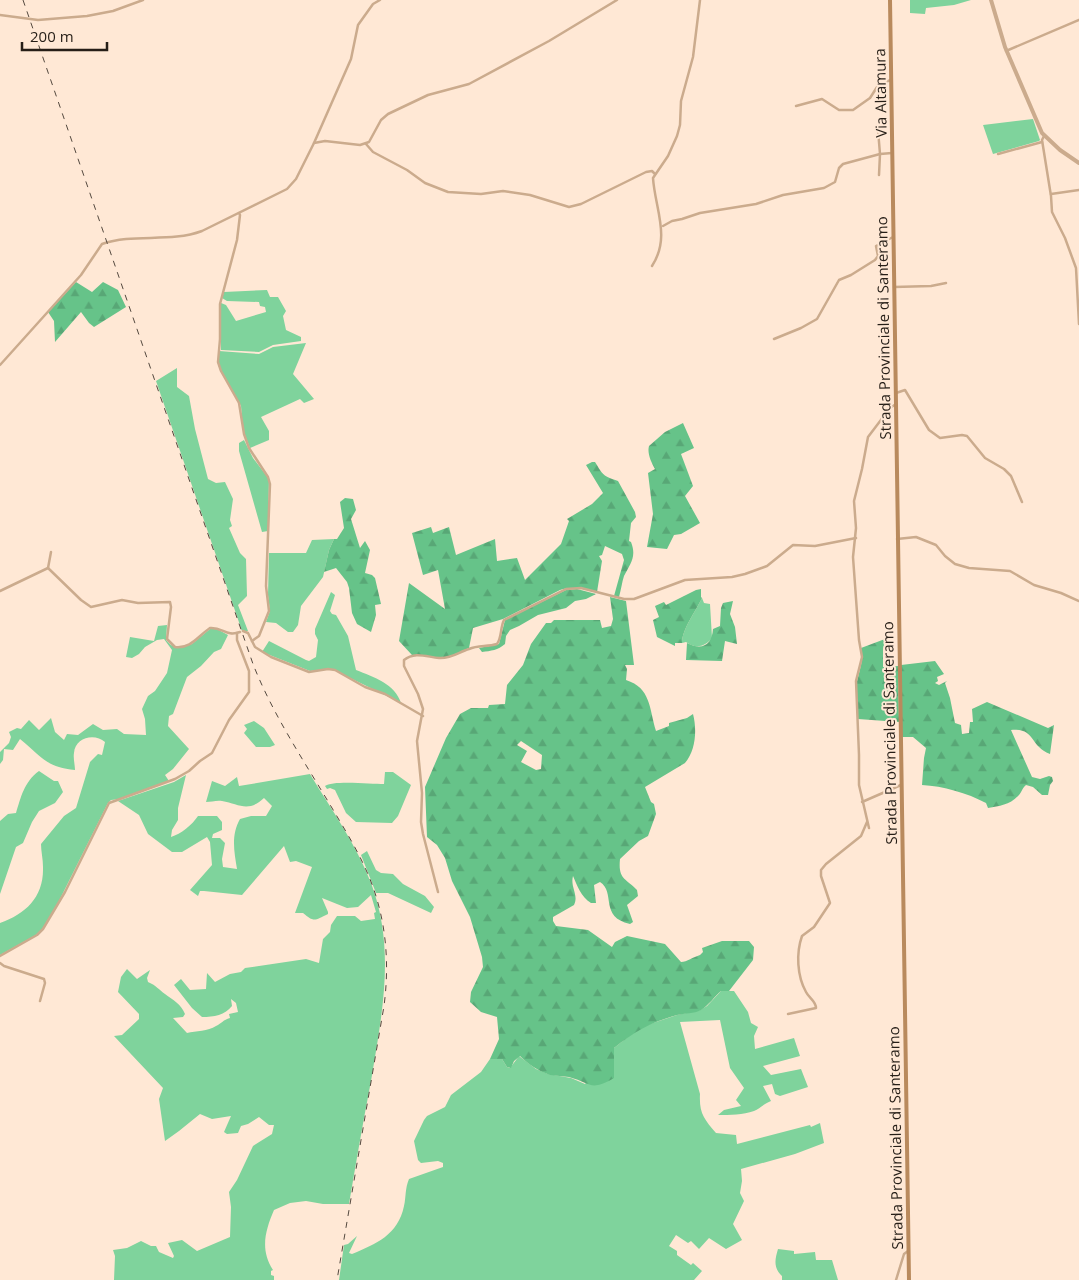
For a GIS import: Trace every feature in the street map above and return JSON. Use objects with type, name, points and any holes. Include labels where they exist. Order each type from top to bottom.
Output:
[{"type":"main road","name":"Via Altamura","points":[[890,0],[892,186]]},
{"type":"main road","name":"Strada Provinciale di Santeramo","points":[[892,186],[894,287],[896,297],[897,540],[909,1280]]},
{"type":"street","points":[[0,15],[38,20],[87,16],[119,10],[144,0]]},
{"type":"street","points":[[0,365],[81,275],[103,243],[192,234],[202,231],[290,186],[299,174],[351,59],[358,25],[373,4],[380,0]]},
{"type":"street","points":[[314,142],[366,144],[371,140],[381,120],[388,114],[428,95],[469,84],[549,42],[617,0]]},
{"type":"street","points":[[652,266],[659,251],[662,227],[653,176],[668,156],[680,125],[681,101],[693,57],[700,0]]},
{"type":"street","points":[[991,0],[1006,51],[1044,136],[1079,163]]},
{"type":"street","points":[[1006,51],[1079,20]]},
{"type":"street","points":[[796,106],[822,99],[839,110],[853,110],[870,98],[879,84],[891,80]]},
{"type":"street","points":[[878,130],[879,175]]},
{"type":"street","points":[[1044,136],[1042,142],[1053,215],[1065,238],[1075,265],[1079,324]]},
{"type":"street","points":[[998,154],[1042,142]]},
{"type":"street","points":[[366,144],[374,152],[407,170],[425,183],[448,192],[482,194],[501,191],[514,192],[569,207],[575,207],[646,172],[652,171],[656,174]]},
{"type":"street","points":[[662,227],[672,221],[700,213],[756,204],[783,195],[831,186],[836,181],[839,168],[843,164],[880,154],[892,153]]},
{"type":"street","points":[[1051,194],[1079,190]]},
{"type":"street","points":[[239,213],[237,240],[220,304],[221,334],[218,362],[240,408],[244,434],[249,448],[268,477],[270,484],[266,586],[269,611],[259,636],[252,641]]},
{"type":"street","points":[[774,339],[817,319],[839,280],[875,260],[878,256],[876,246],[893,237]]},
{"type":"street","points":[[894,287],[931,286],[946,283]]},
{"type":"street","points":[[896,393],[905,390],[927,427],[937,437],[968,436],[986,458],[1004,469],[1011,476],[1022,502]]},
{"type":"street","points":[[869,828],[859,785],[856,687],[862,657],[855,591],[854,554],[856,538],[854,494],[862,470],[868,437],[890,408],[896,404]]},
{"type":"street","points":[[897,540],[916,536],[936,545],[955,564],[969,568],[1010,571],[1034,585],[1061,593],[1079,602]]},
{"type":"street","points":[[438,892],[421,822],[422,793],[417,742],[423,709],[404,666],[404,660],[418,655],[444,658],[469,648],[486,647],[496,644],[499,640],[504,620],[562,590],[581,588],[624,599],[639,599],[685,580],[732,577],[764,568],[792,545],[815,546],[856,538]]},
{"type":"street","points":[[48,568],[51,552]]},
{"type":"street","points":[[48,568],[82,600],[92,606],[122,600],[138,603],[170,602],[167,639],[175,647],[192,643],[212,627],[230,634],[247,632],[257,649],[271,657],[309,672],[328,669],[335,670],[365,687],[380,692],[422,716]]},
{"type":"street","points":[[0,591],[48,568]]},
{"type":"street","points":[[0,956],[37,935],[43,929],[109,803],[175,779],[189,771],[212,753],[229,720],[249,692],[249,671],[237,640],[240,632]]},
{"type":"street","points":[[862,802],[901,785]]},
{"type":"street","points":[[788,1014],[816,1008],[815,1002],[808,995],[802,984],[798,958],[802,936],[814,926],[830,903],[821,876],[821,870],[861,836],[867,822]]},
{"type":"street","points":[[0,962],[4,966],[44,980],[45,983],[40,1001]]},
{"type":"street","points":[[896,1280],[904,1254],[908,1251]]},
{"type":"green space","points":[[910,0],[971,0],[954,5],[926,8],[925,14],[910,13]]},
{"type":"green space","points":[[1033,119],[1039,141],[993,154],[983,125]]},
{"type":"green space","points":[[76,282],[92,292],[103,282],[118,290],[126,307],[94,327],[81,312],[55,342],[54,321],[48,312]]},
{"type":"green space","points":[[267,290],[270,297],[278,297],[286,311],[283,316],[286,330],[301,337],[301,341],[273,345],[259,352],[221,350],[221,303],[226,305],[236,321],[266,312],[265,307],[260,306],[259,302],[227,301],[222,298],[224,292]]},
{"type":"green space","points":[[306,343],[293,374],[314,399],[304,403],[300,399],[261,417],[269,431],[269,440],[250,448],[243,430],[241,406],[218,365],[219,351],[259,354],[273,347]]},
{"type":"green space","points":[[177,368],[177,387],[189,396],[195,429],[208,479],[216,483],[225,482],[233,499],[230,520],[232,526],[229,528],[240,553],[246,559],[247,596],[238,605],[248,631],[242,631],[156,381]]},
{"type":"green space","points":[[683,423],[694,448],[681,454],[693,486],[685,496],[700,523],[681,534],[674,535],[667,549],[647,547],[653,514],[648,473],[655,469],[649,455],[649,446],[665,432]]},
{"type":"green space","points":[[244,440],[253,458],[269,479],[268,531],[262,532],[239,451],[239,443]]},
{"type":"green space","points":[[595,462],[600,470],[609,478],[618,481],[636,517],[631,523],[629,541],[633,547],[633,556],[624,576],[619,597],[614,596],[624,560],[622,554],[605,546],[602,555],[599,556],[602,561],[597,592],[574,588],[560,590],[503,619],[473,628],[469,648],[446,658],[412,655],[399,641],[409,583],[445,609],[438,570],[423,575],[412,533],[431,527],[433,533],[449,527],[456,555],[495,539],[497,561],[517,558],[525,580],[561,544],[569,521],[567,519],[592,504],[603,493],[586,465]]},
{"type":"green space","points":[[345,498],[353,499],[356,510],[351,519],[360,548],[365,541],[370,550],[365,573],[375,578],[381,604],[375,605],[376,615],[371,632],[357,624],[352,613],[347,582],[336,568],[324,572],[329,550],[334,539],[337,539],[344,528],[340,502]]},
{"type":"green space","points":[[334,539],[329,550],[323,577],[301,606],[298,625],[293,632],[288,632],[276,623],[266,622],[270,611],[268,595],[269,553],[306,553],[312,540]]},
{"type":"green space","points":[[577,589],[596,594],[586,599],[575,601],[566,608],[538,615],[510,630],[506,636],[505,644],[497,649],[482,652],[479,648],[499,644],[505,620],[566,590]]},
{"type":"green space","points":[[701,589],[702,598],[687,626],[682,643],[675,643],[675,646],[657,637],[653,620],[659,617],[655,606],[664,602],[666,605]]},
{"type":"green space","points":[[331,592],[335,595],[330,611],[336,615],[348,636],[356,670],[389,686],[398,696],[401,703],[332,669],[310,671],[262,652],[269,641],[306,660],[309,661],[316,657],[318,640],[315,629]]},
{"type":"green space","points":[[610,597],[626,601],[634,665],[625,665],[627,669],[626,680],[640,688],[645,694],[656,731],[669,726],[669,723],[687,718],[693,714],[695,733],[693,746],[685,763],[645,787],[651,802],[654,804],[656,814],[648,836],[639,841],[620,859],[621,874],[637,890],[638,896],[627,905],[633,922],[630,924],[620,921],[614,916],[605,886],[600,882],[594,885],[596,903],[591,903],[582,894],[573,876],[572,880],[576,898],[574,905],[553,917],[553,921],[556,926],[588,930],[612,947],[615,942],[627,936],[665,944],[681,962],[700,955],[703,952],[702,948],[722,941],[749,941],[754,947],[753,960],[729,991],[721,991],[701,1010],[660,1021],[629,1037],[614,1048],[614,1078],[600,1085],[591,1085],[569,1077],[550,1075],[526,1062],[520,1056],[514,1061],[511,1068],[507,1067],[502,1059],[490,1059],[499,1039],[497,1017],[481,1012],[470,1002],[471,992],[483,967],[482,957],[470,917],[452,881],[445,858],[437,845],[427,837],[425,787],[446,738],[460,714],[471,708],[488,708],[489,705],[505,704],[507,685],[523,665],[531,644],[546,623],[551,623],[554,620],[600,620],[602,628],[611,626],[613,619]],"holes":[[[521,741],[542,755],[541,769],[536,770],[521,762],[527,751],[517,745]]]},
{"type":"green space","points":[[702,598],[704,603],[710,604],[712,638],[700,646],[693,646],[686,642],[682,643],[687,626]]},
{"type":"green space","points":[[733,601],[730,614],[735,627],[737,644],[725,641],[722,661],[686,660],[687,643],[702,646],[708,643],[713,629],[720,626],[723,603]]},
{"type":"green space","points":[[167,625],[166,640],[177,648],[192,644],[210,629],[215,628],[228,635],[221,649],[214,652],[187,677],[173,714],[169,716],[168,726],[189,749],[173,769],[165,775],[169,781],[120,799],[111,800],[108,803],[58,903],[43,928],[36,935],[0,955],[0,923],[18,915],[37,896],[43,878],[41,844],[64,816],[76,808],[90,762],[98,754],[102,755],[105,742],[91,737],[78,743],[74,755],[75,770],[65,769],[44,760],[20,739],[13,750],[4,749],[3,760],[0,764],[0,752],[9,743],[11,737],[9,732],[17,728],[21,729],[29,720],[39,730],[51,718],[55,732],[64,740],[67,734],[78,735],[93,724],[103,730],[117,729],[124,734],[146,735],[142,709],[148,696],[155,691],[167,673],[172,650],[164,639],[157,640],[132,658],[126,657],[130,637],[154,641],[158,626]]},
{"type":"green space","points":[[885,639],[883,667],[898,666],[899,722],[858,719],[856,691],[862,659],[861,648]]},
{"type":"green space","points":[[935,661],[944,674],[937,677],[938,681],[935,683],[939,685],[947,681],[945,683],[955,723],[961,725],[962,734],[969,733],[970,722],[973,722],[972,709],[987,702],[1048,728],[1054,725],[1050,754],[1043,751],[1025,732],[1011,730],[1032,777],[1040,779],[1052,777],[1053,781],[1048,795],[1042,795],[1033,787],[1026,785],[1012,801],[988,808],[986,803],[963,793],[946,788],[922,785],[926,748],[913,737],[902,737],[901,665]]},
{"type":"green space","points":[[254,721],[264,728],[275,745],[256,747],[244,733],[247,729],[244,725]]},
{"type":"green space","points":[[39,771],[54,781],[58,781],[63,792],[55,803],[39,811],[23,843],[16,847],[0,894],[0,821],[8,814],[16,813],[26,785]]},
{"type":"green space","points":[[385,772],[393,772],[411,785],[398,816],[392,823],[356,822],[346,813],[335,790],[327,789],[325,786],[335,783],[384,784]]},
{"type":"green space","points":[[310,774],[343,827],[365,869],[379,908],[383,932],[384,982],[379,1031],[349,1204],[323,1204],[306,1201],[290,1203],[274,1210],[266,1233],[265,1248],[273,1270],[271,1275],[274,1276],[274,1280],[114,1280],[115,1256],[113,1250],[127,1248],[141,1241],[151,1246],[156,1246],[159,1252],[173,1258],[174,1256],[168,1243],[182,1240],[197,1251],[230,1237],[231,1207],[229,1192],[237,1180],[253,1146],[272,1134],[274,1125],[269,1125],[259,1117],[241,1126],[238,1133],[227,1134],[224,1132],[231,1116],[212,1119],[200,1114],[165,1141],[159,1099],[163,1088],[114,1036],[122,1035],[139,1019],[139,1014],[118,992],[121,977],[127,969],[137,979],[150,970],[147,978],[148,982],[177,1002],[185,1014],[183,1017],[173,1018],[187,1033],[206,1030],[230,1018],[229,1014],[238,1012],[236,1003],[231,999],[232,1006],[226,1012],[215,1016],[202,1017],[192,1008],[174,985],[181,979],[190,990],[206,989],[207,973],[215,982],[230,974],[241,972],[245,968],[306,959],[319,963],[323,939],[330,932],[331,925],[337,916],[355,916],[361,921],[375,919],[374,913],[376,912],[371,895],[358,907],[347,908],[322,898],[328,914],[317,919],[312,919],[303,913],[295,913],[312,867],[296,861],[290,862],[284,846],[242,895],[200,891],[198,896],[190,890],[212,865],[210,842],[207,837],[182,852],[172,852],[148,834],[139,815],[118,801],[174,782],[186,775],[178,808],[178,820],[172,830],[171,837],[186,829],[198,816],[217,816],[222,822],[222,830],[213,834],[212,838],[220,838],[225,843],[222,859],[223,867],[237,869],[234,837],[240,819],[251,816],[266,816],[272,806],[264,798],[258,803],[248,806],[220,801],[206,802],[212,781],[225,786],[237,777],[239,786]]},
{"type":"green space","points":[[367,851],[376,870],[381,873],[393,874],[403,884],[425,896],[434,907],[431,913],[388,893],[376,893],[361,855]]},
{"type":"green space","points":[[721,991],[734,991],[748,1012],[751,1023],[758,1027],[754,1036],[755,1049],[794,1038],[800,1056],[763,1066],[771,1075],[801,1069],[808,1087],[780,1096],[775,1094],[772,1084],[763,1086],[771,1101],[750,1112],[718,1115],[724,1110],[741,1106],[736,1100],[744,1088],[730,1068],[720,1020],[680,1022],[700,1094],[701,1111],[705,1120],[716,1133],[736,1135],[737,1144],[810,1125],[811,1127],[820,1123],[824,1143],[795,1154],[741,1169],[740,1193],[744,1201],[733,1224],[742,1240],[726,1249],[709,1238],[699,1249],[691,1241],[688,1243],[676,1235],[669,1246],[677,1251],[677,1255],[691,1265],[693,1263],[702,1271],[694,1280],[339,1280],[344,1245],[357,1236],[349,1253],[352,1254],[385,1237],[397,1224],[401,1216],[409,1179],[443,1167],[443,1163],[438,1161],[421,1163],[418,1160],[414,1141],[427,1116],[445,1107],[451,1095],[481,1072],[490,1059],[502,1059],[507,1067],[510,1068],[519,1056],[536,1069],[548,1074],[571,1078],[585,1084],[614,1048],[629,1036],[644,1026],[677,1015],[700,1010],[707,1006]]},
{"type":"green space","points":[[778,1249],[794,1251],[794,1254],[815,1252],[816,1260],[832,1260],[838,1280],[782,1280],[782,1276],[777,1270],[775,1263]]},
{"type":"railway","points":[[23,0],[253,664],[279,720],[356,849],[371,882],[379,907],[387,963],[384,1006],[337,1280]]}]
